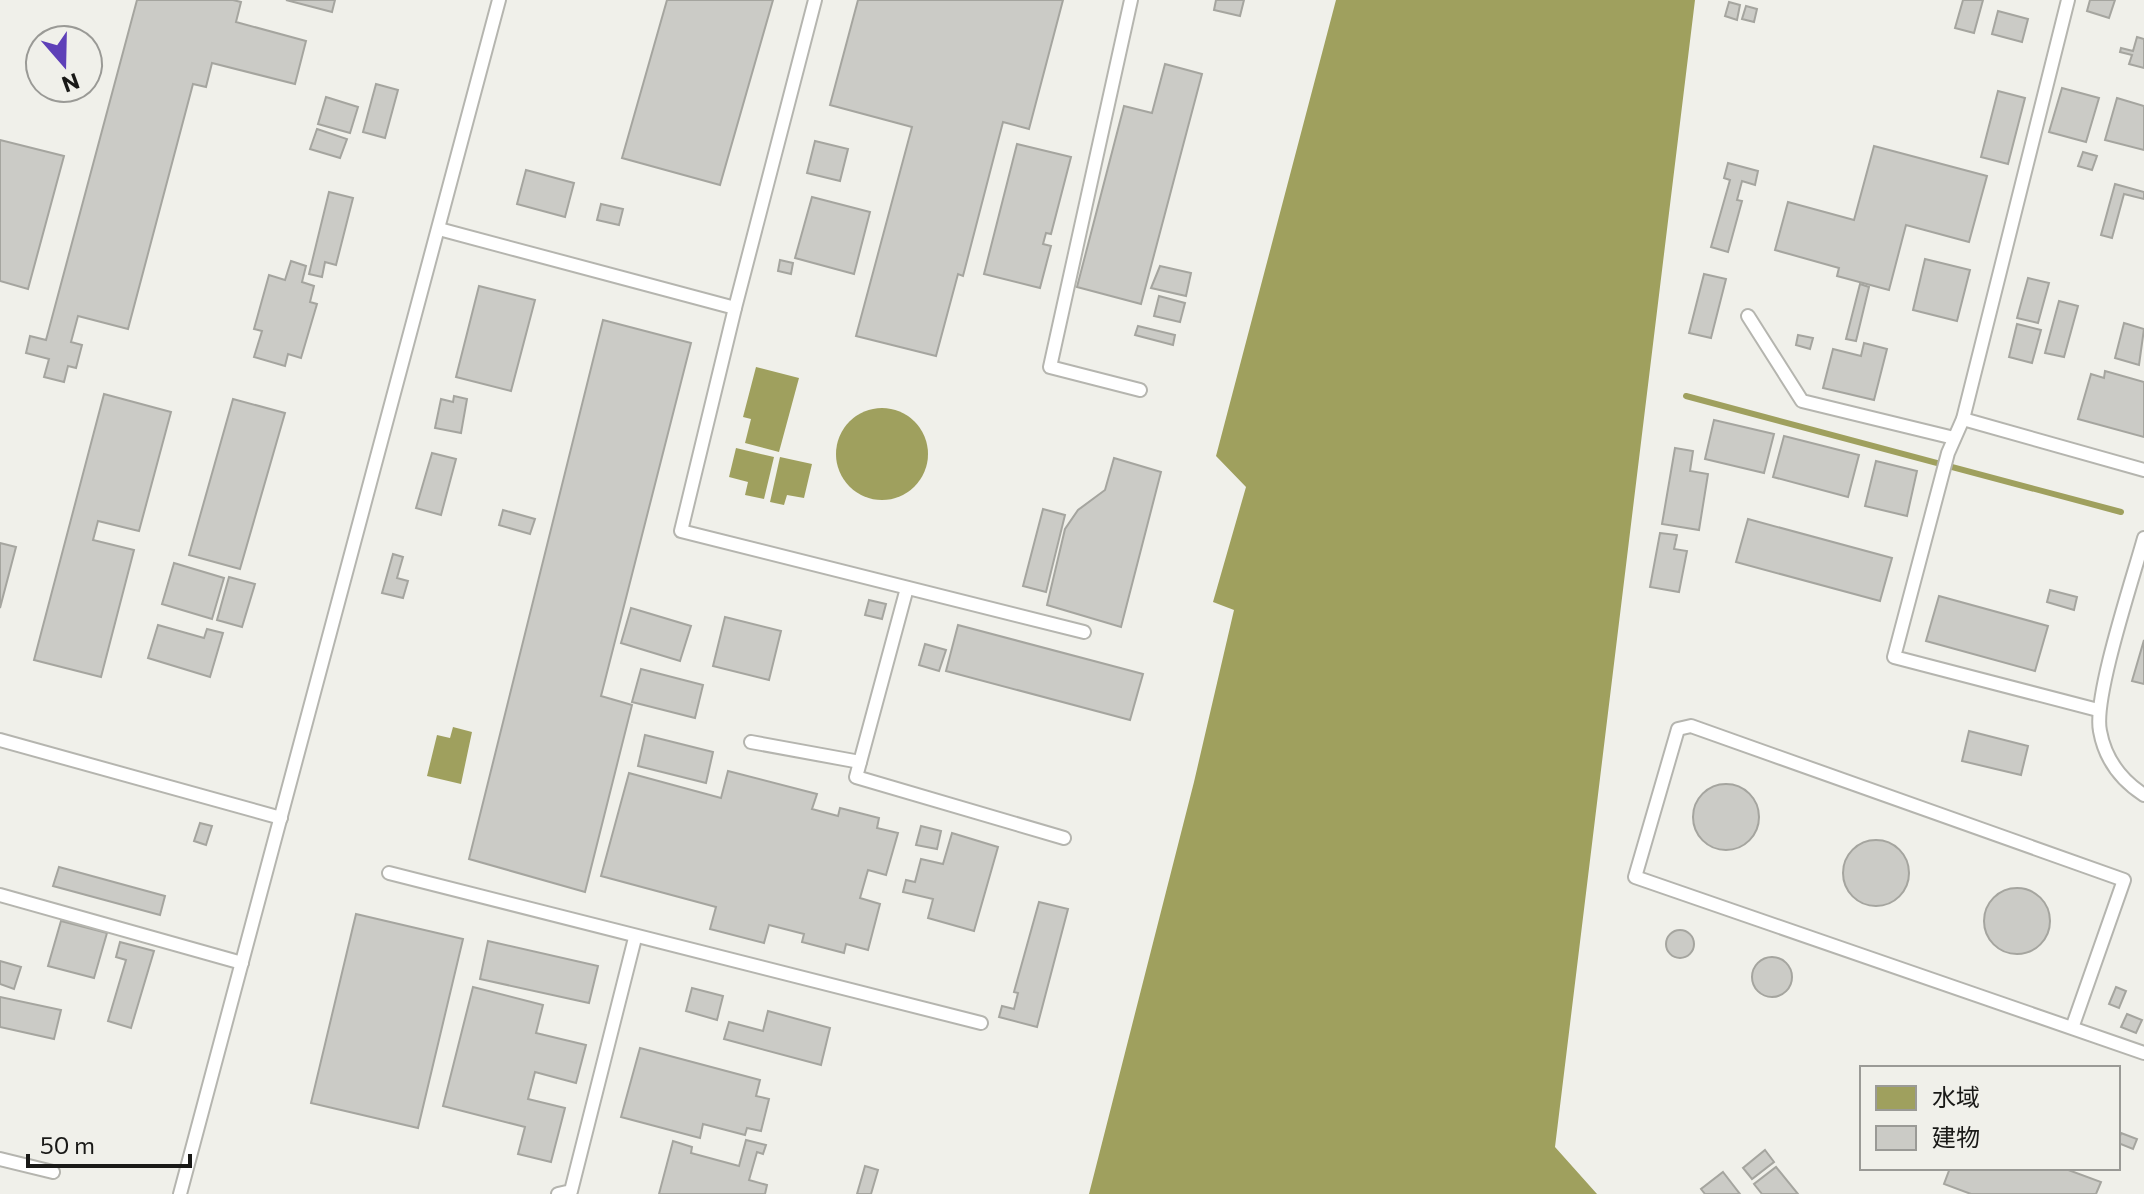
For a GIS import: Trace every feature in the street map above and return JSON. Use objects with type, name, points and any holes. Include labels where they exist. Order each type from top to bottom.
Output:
[{"type":"lane","points":[[180,1194],[499,0]]},
{"type":"lane","points":[[815,0],[681,531],[1084,632]]},
{"type":"lane","points":[[1131,0],[1050,367],[1140,390]]},
{"type":"lane","points":[[2068,0],[1963,419],[1948,453],[1894,657],[2098,710]]},
{"type":"lane","points":[[439,229],[735,308]]},
{"type":"lane","points":[[1748,316],[1802,401],[1954,438]]},
{"type":"lane","points":[[1963,419],[2144,470]]},
{"type":"lane","points":[[2144,538],[2098,710],[2105,752],[2125,783],[2144,795]]},
{"type":"lane","points":[[907,588],[856,777],[1064,838]]},
{"type":"lane","points":[[2072,1028],[2124,880],[1691,726],[1678,729],[1635,877],[2144,1053]]},
{"type":"lane","points":[[0,740],[281,818]]},
{"type":"lane","points":[[751,742],[860,762]]},
{"type":"lane","points":[[389,873],[635,938],[981,1023]]},
{"type":"lane","points":[[0,895],[242,963]]},
{"type":"lane","points":[[558,1194],[571,1191],[635,938]]},
{"type":"lane","points":[[0,1159],[53,1172]]},
{"type":"water","points":[[1336,0],[1695,0],[1555,1147],[1597,1194],[1089,1194],[1194,782],[1234,610],[1213,602],[1246,487],[1216,456]]},
{"type":"water","points":[[756,367],[799,378],[779,452],[745,443],[751,419],[743,417]]},
{"type":"water","points":[[882,408],[900,411],[915,421],[925,436],[928,454],[925,472],[915,487],[900,497],[882,500],[864,497],[849,487],[839,472],[836,454],[839,436],[849,421],[864,411]]},
{"type":"water","points":[[736,448],[774,457],[764,499],[745,495],[748,482],[729,477]]},
{"type":"water","points":[[780,457],[812,464],[804,498],[787,495],[784,505],[770,502]]},
{"type":"water","points":[[453,727],[472,732],[461,784],[427,776],[437,735],[450,738]]},
{"type":"building","points":[[137,0],[233,0],[241,2],[236,22],[306,41],[295,84],[212,63],[206,87],[193,84],[128,329],[78,316],[71,342],[82,345],[76,368],[68,366],[64,382],[44,377],[49,359],[26,353],[30,336],[46,340]]},
{"type":"building","points":[[286,0],[335,0],[332,12]]},
{"type":"building","points":[[667,0],[773,0],[720,185],[622,158]]},
{"type":"building","points":[[858,0],[1063,0],[1029,129],[1003,122],[963,276],[958,274],[936,356],[856,336],[912,127],[830,105]]},
{"type":"building","points":[[1216,0],[1244,0],[1240,16],[1214,10]]},
{"type":"building","points":[[1963,0],[1983,0],[1974,33],[1955,28]]},
{"type":"building","points":[[2090,0],[2115,0],[2109,18],[2087,11]]},
{"type":"building","points":[[1729,2],[1740,5],[1737,20],[1725,16]]},
{"type":"building","points":[[1746,6],[1757,9],[1754,22],[1742,19]]},
{"type":"building","points":[[1998,11],[2028,19],[2022,42],[1992,34]]},
{"type":"building","points":[[2137,37],[2144,39],[2144,68],[2129,64],[2132,55],[2120,52],[2121,48],[2133,51]]},
{"type":"building","points":[[1165,64],[1202,74],[1141,304],[1077,287],[1124,106],[1152,113]]},
{"type":"building","points":[[376,84],[398,90],[385,138],[363,132]]},
{"type":"building","points":[[2062,88],[2099,98],[2086,142],[2049,132]]},
{"type":"building","points":[[1998,91],[2025,98],[2008,164],[1981,157]]},
{"type":"building","points":[[326,97],[358,107],[350,133],[318,124]]},
{"type":"building","points":[[2117,98],[2144,106],[2144,150],[2105,140]]},
{"type":"building","points":[[317,129],[347,139],[340,158],[310,149]]},
{"type":"building","points":[[0,140],[64,156],[28,289],[0,281]]},
{"type":"building","points":[[815,141],[848,149],[840,181],[807,173]]},
{"type":"building","points":[[1017,144],[1071,157],[1051,234],[1046,233],[1043,244],[1051,246],[1040,288],[984,274]]},
{"type":"building","points":[[1874,146],[1987,176],[1969,242],[1906,225],[1889,290],[1837,276],[1839,268],[1775,250],[1788,202],[1854,220]]},
{"type":"building","points":[[2083,152],[2097,156],[2092,170],[2078,166]]},
{"type":"building","points":[[1728,163],[1758,171],[1755,185],[1742,181],[1737,200],[1742,201],[1728,252],[1711,247],[1730,180],[1724,178]]},
{"type":"building","points":[[526,170],[574,183],[565,217],[517,204]]},
{"type":"building","points":[[2115,184],[2144,192],[2144,199],[2124,194],[2112,238],[2101,235]]},
{"type":"building","points":[[329,192],[353,198],[336,265],[325,262],[322,277],[309,274]]},
{"type":"building","points":[[812,197],[870,212],[854,274],[795,258]]},
{"type":"building","points":[[601,204],[623,209],[619,225],[597,220]]},
{"type":"building","points":[[1925,259],[1970,270],[1957,321],[1913,310]]},
{"type":"building","points":[[780,260],[793,263],[791,274],[778,271]]},
{"type":"building","points":[[291,261],[306,266],[302,282],[314,286],[310,302],[317,304],[301,358],[288,354],[285,366],[254,357],[262,331],[254,329],[269,275],[285,280]]},
{"type":"building","points":[[1160,266],[1191,273],[1186,296],[1151,288]]},
{"type":"building","points":[[1704,274],[1726,279],[1711,338],[1689,333]]},
{"type":"building","points":[[2028,278],[2049,283],[2038,323],[2017,318]]},
{"type":"building","points":[[1860,284],[1869,287],[1856,341],[1846,339]]},
{"type":"building","points":[[479,286],[535,300],[511,391],[456,377]]},
{"type":"building","points":[[1159,296],[1185,303],[1180,322],[1154,316]]},
{"type":"building","points":[[2059,301],[2078,306],[2064,357],[2045,353]]},
{"type":"building","points":[[603,320],[691,343],[601,696],[632,705],[585,892],[469,859]]},
{"type":"building","points":[[2124,323],[2144,329],[2139,365],[2115,358]]},
{"type":"building","points":[[2017,324],[2041,330],[2032,363],[2009,357]]},
{"type":"building","points":[[1138,326],[1175,335],[1173,345],[1135,335]]},
{"type":"building","points":[[1798,335],[1813,338],[1810,349],[1796,345]]},
{"type":"building","points":[[1864,343],[1887,349],[1874,400],[1823,388],[1833,349],[1861,356]]},
{"type":"building","points":[[2105,371],[2144,382],[2144,437],[2078,419],[2091,374],[2104,378]]},
{"type":"building","points":[[104,394],[171,412],[139,531],[98,521],[93,540],[134,550],[101,677],[34,660]]},
{"type":"building","points":[[454,396],[467,399],[461,433],[435,428],[441,399],[453,402]]},
{"type":"building","points":[[233,399],[285,413],[240,569],[189,555]]},
{"type":"building","points":[[1714,420],[1774,434],[1764,473],[1705,459]]},
{"type":"building","points":[[1784,436],[1859,455],[1848,497],[1773,477]]},
{"type":"building","points":[[1675,448],[1693,451],[1690,471],[1708,474],[1699,530],[1662,524]]},
{"type":"building","points":[[432,453],[456,459],[441,515],[416,508]]},
{"type":"building","points":[[1114,458],[1161,472],[1121,627],[1047,605],[1065,529],[1078,510],[1105,490]]},
{"type":"building","points":[[1876,461],[1917,471],[1907,516],[1865,506]]},
{"type":"building","points":[[1043,509],[1065,515],[1046,592],[1023,586]]},
{"type":"building","points":[[503,510],[535,519],[530,534],[499,525]]},
{"type":"building","points":[[1748,519],[1892,558],[1880,601],[1736,562]]},
{"type":"building","points":[[1660,533],[1677,535],[1674,549],[1687,551],[1679,592],[1650,587]]},
{"type":"building","points":[[0,543],[16,547],[0,608]]},
{"type":"building","points":[[393,554],[403,557],[397,578],[408,581],[403,598],[382,593]]},
{"type":"building","points":[[174,563],[224,578],[212,619],[162,604]]},
{"type":"building","points":[[229,577],[255,584],[242,627],[217,620]]},
{"type":"building","points":[[2050,590],[2077,597],[2074,610],[2047,602]]},
{"type":"building","points":[[1939,596],[2048,626],[2035,671],[1926,641]]},
{"type":"building","points":[[869,600],[886,604],[882,619],[865,615]]},
{"type":"building","points":[[631,608],[691,626],[680,661],[621,643]]},
{"type":"building","points":[[725,617],[781,631],[769,680],[713,666]]},
{"type":"building","points":[[158,625],[204,638],[207,629],[223,633],[210,677],[148,658]]},
{"type":"building","points":[[958,625],[1143,674],[1130,720],[946,671]]},
{"type":"building","points":[[2144,640],[2144,684],[2132,681]]},
{"type":"building","points":[[925,644],[946,650],[939,671],[919,665]]},
{"type":"building","points":[[641,669],[703,685],[695,718],[632,702]]},
{"type":"building","points":[[1969,731],[2028,746],[2021,775],[1962,761]]},
{"type":"building","points":[[645,735],[713,752],[706,783],[638,766]]},
{"type":"building","points":[[728,771],[817,794],[812,809],[838,816],[840,808],[879,818],[877,828],[898,833],[886,875],[868,870],[860,898],[880,904],[868,950],[846,944],[844,953],[802,942],[804,934],[769,925],[764,943],[710,929],[716,907],[601,876],[629,773],[721,798]]},
{"type":"building","points":[[1726,784],[1739,787],[1749,794],[1756,804],[1759,817],[1756,830],[1749,840],[1739,847],[1726,850],[1713,847],[1703,840],[1696,830],[1693,817],[1696,804],[1703,794],[1713,787]]},
{"type":"building","points":[[200,823],[212,826],[206,845],[194,841]]},
{"type":"building","points":[[921,826],[941,831],[937,849],[916,845]]},
{"type":"building","points":[[952,833],[998,847],[974,931],[928,918],[933,899],[903,892],[906,880],[915,882],[921,859],[943,864]]},
{"type":"building","points":[[1876,840],[1889,843],[1899,850],[1906,860],[1909,873],[1906,886],[1899,896],[1889,903],[1876,906],[1863,903],[1853,896],[1846,886],[1843,873],[1846,860],[1853,850],[1863,843]]},
{"type":"building","points":[[59,867],[165,896],[160,915],[53,886]]},
{"type":"building","points":[[2017,888],[2030,891],[2040,898],[2047,908],[2050,921],[2047,934],[2040,944],[2030,951],[2017,954],[2004,951],[1994,944],[1987,934],[1984,921],[1987,908],[1994,898],[2004,891]]},
{"type":"building","points":[[1039,902],[1068,909],[1037,1027],[999,1017],[1002,1006],[1014,1009],[1018,993],[1014,992]]},
{"type":"building","points":[[356,914],[463,939],[418,1128],[311,1103]]},
{"type":"building","points":[[61,921],[107,933],[94,978],[48,966]]},
{"type":"building","points":[[1680,930],[1690,934],[1694,944],[1690,954],[1680,958],[1670,954],[1666,944],[1670,934]]},
{"type":"building","points":[[488,941],[598,966],[589,1003],[480,979]]},
{"type":"building","points":[[120,942],[154,951],[131,1028],[108,1021],[126,960],[116,957]]},
{"type":"building","points":[[1772,957],[1786,963],[1792,977],[1786,991],[1772,997],[1758,991],[1752,977],[1758,963]]},
{"type":"building","points":[[0,961],[21,967],[14,989],[0,984]]},
{"type":"building","points":[[473,987],[543,1005],[536,1033],[586,1045],[576,1083],[535,1072],[528,1099],[565,1108],[551,1162],[518,1154],[525,1127],[443,1106]]},
{"type":"building","points":[[2116,987],[2126,991],[2119,1008],[2109,1004]]},
{"type":"building","points":[[692,988],[723,996],[717,1020],[686,1011]]},
{"type":"building","points":[[0,997],[61,1010],[54,1039],[0,1027]]},
{"type":"building","points":[[768,1011],[830,1028],[821,1065],[724,1039],[729,1022],[763,1031]]},
{"type":"building","points":[[2127,1014],[2142,1020],[2136,1033],[2121,1027]]},
{"type":"building","points":[[640,1048],[760,1080],[756,1096],[769,1099],[761,1131],[747,1128],[745,1135],[703,1124],[700,1138],[621,1117]]},
{"type":"building","points":[[2121,1133],[2137,1139],[2133,1149],[2120,1144]]},
{"type":"building","points":[[746,1140],[766,1145],[763,1154],[757,1152],[749,1180],[767,1185],[765,1194],[659,1194],[673,1141],[692,1147],[691,1153],[739,1166]]},
{"type":"building","points":[[1765,1150],[1774,1162],[1752,1179],[1743,1168]]},
{"type":"building","points":[[865,1166],[878,1170],[871,1194],[857,1194]]},
{"type":"building","points":[[1776,1167],[1798,1194],[1762,1194],[1754,1184]]},
{"type":"building","points":[[1949,1170],[2068,1170],[2101,1182],[2096,1194],[1971,1194],[1944,1184]]},
{"type":"building","points":[[1723,1172],[1740,1194],[1705,1194],[1701,1189]]},
{"type":"waterway","points":[[1686,396],[2121,512]]}]
